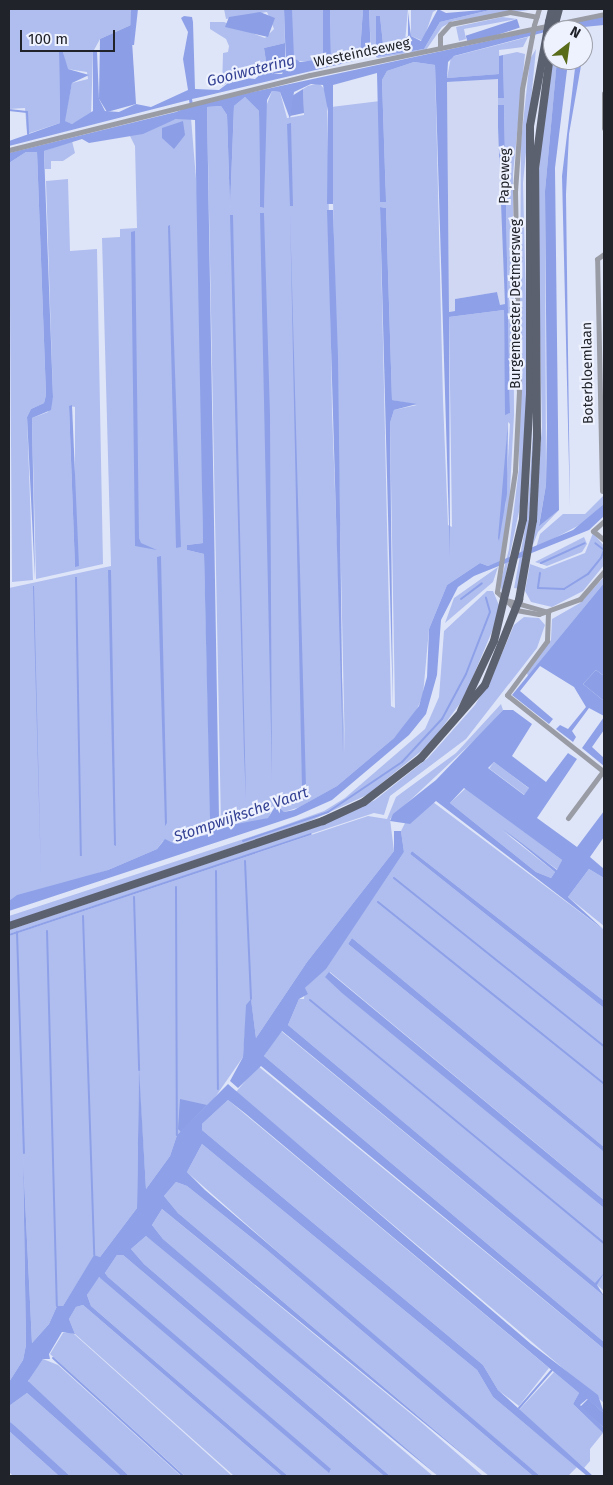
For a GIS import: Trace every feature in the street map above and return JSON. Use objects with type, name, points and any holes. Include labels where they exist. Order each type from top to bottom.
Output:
[{"type":"main road","name":"Burgemeester Detmersweg","points":[[458,717],[486,660],[506,600],[517,554],[528,435],[529,134],[543,69]]},
{"type":"main road","name":"Burgemeester Detmersweg","points":[[458,717],[485,685],[516,610],[530,550],[537,437],[535,170],[547,70]]},
{"type":"main road","points":[[9,926],[344,812],[407,771],[458,717]]},
{"type":"street","name":"Papeweg","points":[[506,600],[497,592],[512,511],[519,391],[518,140],[532,36],[539,9]]},
{"type":"street","points":[[440,48],[440,36],[450,24],[510,12],[537,17]]},
{"type":"street","name":"Westeindseweg","points":[[9,150],[191,103],[604,14]]},
{"type":"street","points":[[604,93],[604,128]]},
{"type":"street","name":"Boterbloemlaan","points":[[602,255],[602,491]]},
{"type":"street","points":[[604,521],[593,530],[604,540]]},
{"type":"street","points":[[506,600],[516,610],[548,612],[580,599],[604,571]]},
{"type":"street","points":[[506,600],[519,600],[548,612]]},
{"type":"street","points":[[548,612],[547,641],[507,695],[604,771],[568,818]]},
{"type":"shaded area","points":[[9,9],[131,9],[131,25],[100,39],[93,52],[91,116],[72,124],[64,121],[72,83],[88,79],[87,72],[67,69],[63,52],[59,52],[60,123],[27,134],[25,108],[9,109]]},
{"type":"shaded area","points":[[131,9],[138,9],[134,45],[130,45]]},
{"type":"shaded area","points":[[224,9],[284,9],[285,43],[264,48],[267,68],[262,75],[233,79],[222,86],[223,53],[228,52],[229,46],[226,39],[210,29],[210,22],[224,22],[265,38],[274,29],[267,12],[226,19]]},
{"type":"shaded area","points":[[284,9],[292,9],[294,58],[300,62],[323,59],[323,9],[330,9],[331,59],[360,53],[363,9],[369,9],[371,57],[192,99],[193,105],[543,29],[543,33],[454,56],[448,62],[447,78],[499,74],[499,56],[503,55],[504,98],[498,98],[498,79],[447,82],[449,312],[455,311],[455,299],[497,292],[500,305],[505,304],[498,127],[498,105],[504,105],[510,413],[505,415],[504,310],[449,317],[450,557],[435,65],[414,62],[387,71],[382,80],[386,202],[380,202],[377,73],[333,85],[333,204],[327,204],[328,111],[323,85],[311,84],[294,92],[290,119],[280,92],[272,91],[267,100],[264,208],[260,207],[259,111],[245,97],[234,106],[230,209],[227,115],[221,106],[207,107],[219,818],[210,819],[204,554],[187,550],[187,545],[203,543],[195,120],[176,119],[143,134],[89,143],[82,139],[44,151],[53,397],[51,410],[32,418],[35,580],[27,417],[31,409],[44,403],[46,395],[37,152],[26,152],[9,163],[9,153],[176,112],[190,106],[189,100],[9,146],[9,141],[60,123],[59,52],[63,52],[68,69],[89,75],[72,83],[65,121],[72,124],[93,111],[93,52],[97,51],[99,99],[105,111],[119,112],[136,104],[151,107],[188,90],[183,59],[188,32],[181,18],[184,16],[192,17],[193,22],[195,89],[219,90],[236,77],[255,79],[267,68],[273,74],[282,74],[286,66]]},
{"type":"shaded area","points":[[292,9],[323,9],[323,61],[292,61]]},
{"type":"shaded area","points":[[330,9],[363,9],[360,53],[331,59]]},
{"type":"shaded area","points":[[369,9],[408,9],[405,42],[383,44],[380,16],[377,16],[377,50],[371,52]]},
{"type":"shaded area","points":[[411,9],[438,9],[433,12],[423,41],[411,36]]},
{"type":"shaded area","points":[[438,9],[446,13],[494,9],[440,22],[424,49],[376,57],[376,16],[380,16],[383,44],[393,46],[408,36],[408,12],[411,36],[421,41]]},
{"type":"shaded area","points":[[494,9],[536,9],[453,21],[442,27],[426,50],[376,57],[424,49],[440,22]]},
{"type":"shaded area","points":[[260,12],[275,18],[268,37],[225,27],[229,17]]},
{"type":"shaded area","points":[[604,16],[604,25],[593,26],[593,20],[586,20]]},
{"type":"shaded area","points":[[502,17],[517,19],[464,29],[466,39],[459,41],[456,27]]},
{"type":"shaded area","points":[[517,19],[520,28],[468,44],[466,36]]},
{"type":"shaded area","points":[[131,25],[136,104],[107,112],[99,99],[100,39]]},
{"type":"shaded area","points":[[528,37],[523,47],[499,50],[500,74],[447,78],[451,57]]},
{"type":"shaded area","points":[[285,43],[285,72],[273,74],[267,68],[264,48]]},
{"type":"shaded area","points":[[536,49],[523,183],[528,383],[521,502],[502,592],[500,584],[509,549],[519,468],[521,141],[530,59]]},
{"type":"shaded area","points":[[517,52],[525,54],[513,174],[514,415],[509,509],[500,562],[488,566],[480,563],[447,585],[429,629],[423,695],[415,714],[394,738],[337,786],[300,807],[284,812],[272,806],[269,818],[233,827],[221,826],[207,107],[221,106],[227,115],[230,209],[234,106],[245,97],[259,111],[260,207],[264,208],[265,109],[272,91],[280,92],[287,118],[304,115],[303,89],[319,83],[327,92],[332,411],[345,755],[331,107],[380,101],[386,202],[382,80],[387,71],[414,62],[435,65],[443,400],[448,525],[452,527],[449,317],[504,310],[506,414],[510,413],[504,105],[498,105],[498,98],[504,98],[503,55]],"holes":[[[380,207],[386,208],[392,400],[417,405],[394,410],[390,423],[395,708],[391,706]],[[508,422],[510,424],[505,509],[503,496]]]},
{"type":"shaded area","points":[[551,70],[556,70],[545,191],[546,485],[539,525],[559,510],[538,532],[532,547],[542,427],[537,199],[542,128]]},
{"type":"shaded area","points":[[556,70],[567,70],[555,168],[559,510],[539,526],[546,485],[545,191]]},
{"type":"shaded area","points":[[575,70],[580,70],[569,134],[566,194],[570,508],[562,176]]},
{"type":"shaded area","points":[[498,78],[506,304],[500,305],[497,292],[455,299],[455,311],[449,312],[447,82]]},
{"type":"shaded area","points":[[303,89],[304,113],[290,116],[292,96]]},
{"type":"shaded area","points":[[191,118],[199,215],[203,543],[187,545],[187,550],[204,554],[211,829],[207,835],[185,838],[175,844],[163,841],[157,849],[108,870],[9,901],[9,588],[111,566],[102,238],[120,237],[120,229],[137,228],[135,146],[130,136],[176,119]]},
{"type":"shaded area","points":[[183,121],[185,135],[174,149],[162,138],[162,128]]},
{"type":"shaded area","points":[[291,123],[293,206],[290,206],[287,124]]},
{"type":"shaded area","points":[[72,141],[75,153],[63,161],[51,161],[51,169],[45,169],[44,151]]},
{"type":"shaded area","points":[[26,152],[37,152],[46,395],[44,403],[31,409],[27,417],[33,580],[12,582],[9,163]]},
{"type":"shaded area","points":[[68,179],[70,251],[97,249],[103,564],[36,579],[32,418],[48,412],[53,397],[46,181]],"holes":[[[69,406],[75,407],[75,567]]]},
{"type":"shaded area","points":[[380,207],[386,208],[392,400],[417,404],[394,410],[390,423],[393,708]]},
{"type":"shaded area","points":[[327,210],[333,210],[338,356],[343,755]]},
{"type":"shaded area","points":[[290,212],[306,787],[302,789]]},
{"type":"shaded area","points":[[260,213],[264,213],[270,414],[272,780]]},
{"type":"shaded area","points":[[230,215],[233,215],[246,801],[244,754]]},
{"type":"shaded area","points":[[170,225],[181,547],[176,548],[168,226]]},
{"type":"shaded area","points":[[135,231],[139,538],[141,543],[157,550],[135,546],[131,232]]},
{"type":"shaded area","points":[[535,402],[530,531],[520,589],[514,588],[527,518]]},
{"type":"shaded area","points":[[72,405],[79,566],[75,567],[69,406]]},
{"type":"shaded area","points":[[508,422],[507,494],[499,541],[498,538]]},
{"type":"shaded area","points":[[604,495],[604,504],[589,520],[536,548],[540,534],[563,514],[585,514]]},
{"type":"shaded area","points":[[604,504],[604,516],[589,530],[474,576],[458,587],[441,620],[437,675],[426,714],[409,735],[332,800],[296,816],[9,911],[9,901],[17,895],[108,870],[157,849],[165,839],[175,844],[185,838],[207,835],[211,829],[268,818],[276,805],[284,812],[294,810],[337,786],[394,738],[419,706],[427,677],[429,629],[447,585],[480,563],[488,566],[573,530]]},
{"type":"shaded area","points":[[593,533],[604,546],[604,565],[583,591],[552,607],[531,602],[525,591],[530,564],[544,569],[585,553]]},
{"type":"shaded area","points":[[584,537],[587,544],[582,552],[547,566],[535,562]]},
{"type":"shaded area","points":[[161,556],[167,823],[165,826],[157,557]]},
{"type":"shaded area","points":[[498,567],[493,582],[445,623],[454,598]]},
{"type":"shaded area","points":[[108,570],[111,570],[116,846],[114,845]]},
{"type":"shaded area","points":[[75,577],[77,577],[82,856],[80,856]]},
{"type":"shaded area","points":[[604,577],[604,583],[528,676],[526,671],[551,640],[552,619],[580,603]]},
{"type":"shaded area","points":[[604,583],[604,676],[596,670],[583,684],[604,701],[604,716],[589,708],[572,731],[576,737],[573,742],[556,729],[560,725],[568,729],[586,707],[574,687],[540,666],[520,691],[553,719],[549,724],[512,695]]},
{"type":"shaded area","points":[[33,586],[34,586],[41,877]]},
{"type":"shaded area","points":[[487,591],[493,591],[501,610],[464,698],[430,744],[367,795],[310,821],[9,923],[9,916],[271,830],[324,811],[345,798],[425,729],[439,697],[444,631]]},
{"type":"shaded area","points":[[524,617],[539,618],[545,625],[537,648],[466,739],[390,796],[384,815],[374,813],[9,934],[9,930],[325,824],[375,800],[428,758],[475,705],[492,677],[514,625]]},
{"type":"shaded area","points":[[596,670],[604,676],[604,701],[583,684]]},
{"type":"shaded area","points":[[501,704],[503,710],[480,735],[390,819],[394,851],[307,962],[256,1038],[251,1000],[247,1005],[243,1057],[209,1106],[177,1135],[170,1156],[146,1189],[139,1077],[137,1208],[100,1257],[94,1256],[63,1306],[57,1306],[49,1324],[32,1343],[23,1158],[26,1345],[23,1360],[9,1382],[9,936],[368,816],[387,819],[396,797],[456,753]]},
{"type":"shaded area","points":[[503,710],[513,710],[532,724],[512,756],[546,782],[568,753],[577,759],[537,818],[577,847],[604,811],[604,837],[590,857],[604,869],[604,878],[589,869],[568,897],[604,930],[436,801],[410,824],[390,821],[393,814],[436,780]],"holes":[[[494,762],[529,788],[524,795],[488,768]],[[464,788],[562,860],[557,870],[503,829],[555,872],[551,878],[536,872],[450,803]]]},
{"type":"shaded area","points":[[604,717],[604,730],[592,747],[604,758],[604,766],[582,748]]},
{"type":"shaded area","points":[[494,762],[529,788],[524,795],[489,768]]},
{"type":"shaded area","points":[[466,788],[562,860],[558,870],[503,831],[555,872],[551,878],[536,872],[450,803]]},
{"type":"shaded area","points":[[433,802],[604,930],[604,1001],[412,851],[410,854],[604,1008],[604,1147],[352,938],[348,944],[604,1152],[604,1200],[330,972],[326,977],[604,1208],[604,1291],[288,1025],[299,999],[304,999],[305,988],[325,969],[404,852],[401,831],[405,823]]},
{"type":"shaded area","points":[[394,831],[401,831],[404,852],[326,969],[305,988],[308,994],[299,999],[288,1025],[595,1283],[604,1273],[597,1285],[604,1296],[282,1031],[264,1056],[604,1342],[604,1349],[261,1066],[238,1088],[230,1081],[243,1057],[246,1005],[251,999],[256,1038],[307,962],[394,851]]},
{"type":"shaded area","points":[[412,851],[604,1001],[604,1008],[410,854]]},
{"type":"shaded area","points":[[589,869],[604,878],[604,926],[568,897]]},
{"type":"shaded area","points":[[352,938],[604,1147],[604,1152],[348,944]]},
{"type":"shaded area","points":[[329,972],[604,1200],[604,1208],[342,993],[325,977]]},
{"type":"shaded area","points":[[281,1031],[604,1296],[604,1342],[264,1056]]},
{"type":"shaded area","points":[[258,1066],[604,1349],[604,1403],[236,1092]]},
{"type":"shaded area","points":[[139,1069],[146,1189],[170,1156],[177,1135],[228,1084],[531,1344],[598,1395],[604,1413],[587,1399],[580,1405],[604,1428],[604,1434],[573,1404],[579,1393],[228,1100],[202,1124],[202,1130],[483,1365],[498,1390],[593,1476],[587,1476],[493,1397],[477,1370],[202,1144],[187,1172],[205,1190],[540,1476],[533,1476],[267,1250],[187,1186],[176,1182],[164,1196],[178,1213],[489,1476],[162,1209],[152,1225],[163,1239],[438,1476],[146,1236],[131,1249],[144,1264],[390,1476],[384,1476],[123,1255],[117,1255],[105,1273],[108,1277],[331,1469],[329,1473],[99,1277],[87,1295],[91,1306],[288,1476],[282,1476],[83,1305],[76,1307],[69,1319],[75,1334],[62,1332],[49,1354],[50,1359],[43,1359],[28,1381],[129,1476],[121,1476],[27,1393],[9,1406],[9,1382],[23,1360],[26,1345],[23,1158],[32,1343],[49,1324],[57,1306],[63,1306],[94,1255],[100,1257],[137,1208]]},
{"type":"shaded area","points":[[180,1099],[207,1105],[181,1132],[178,1129]]},
{"type":"shaded area","points":[[228,1100],[549,1368],[519,1406],[498,1390],[483,1365],[202,1130],[202,1124]]},
{"type":"shaded area","points":[[202,1144],[477,1370],[493,1397],[577,1467],[568,1476],[540,1476],[379,1341],[187,1172]]},
{"type":"shaded area","points":[[176,1182],[187,1186],[267,1250],[533,1476],[489,1476],[178,1213],[164,1196]]},
{"type":"shaded area","points":[[162,1209],[415,1417],[483,1476],[438,1476],[361,1413],[163,1239],[152,1225]]},
{"type":"shaded area","points":[[146,1236],[185,1264],[433,1476],[390,1476],[144,1264],[131,1249]]},
{"type":"shaded area","points":[[117,1255],[123,1255],[384,1476],[288,1476],[91,1306],[87,1295],[98,1277],[104,1279],[328,1472],[331,1470],[108,1277],[105,1273]]},
{"type":"shaded area","points":[[83,1305],[282,1476],[234,1476],[75,1334],[69,1319],[76,1307]]},
{"type":"shaded area","points":[[69,1332],[74,1334],[232,1476],[185,1476],[50,1354],[63,1333]]},
{"type":"shaded area","points":[[43,1359],[58,1365],[181,1476],[129,1476],[29,1384],[28,1378]]},
{"type":"shaded area","points":[[554,1372],[579,1393],[573,1404],[603,1433],[590,1449],[590,1461],[584,1468],[519,1410]]},
{"type":"shaded area","points":[[27,1393],[121,1476],[70,1476],[9,1421],[9,1406]]},
{"type":"shaded area","points":[[588,1399],[604,1413],[604,1428],[580,1407]]},
{"type":"shaded area","points":[[9,1421],[70,1476],[59,1476],[9,1431]]},
{"type":"shaded area","points":[[9,1431],[59,1476],[13,1476],[9,1472]]},
{"type":"waterway","points":[[9,110],[27,112],[28,134]]},
{"type":"waterway","points":[[541,563],[585,543]]},
{"type":"waterway","points":[[540,573],[538,588],[564,589],[588,574],[601,558],[604,550],[595,543]]},
{"type":"waterway","points":[[461,599],[482,583]]},
{"type":"waterway","points":[[243,841],[328,812],[402,762],[442,719],[466,674],[490,612],[486,598]]},
{"type":"waterway","points":[[9,935],[311,834]]},
{"type":"waterway","points":[[245,861],[251,999]]},
{"type":"waterway","points":[[216,871],[218,1089]]},
{"type":"waterway","points":[[394,878],[604,1046]]},
{"type":"waterway","points":[[176,887],[177,1135]]},
{"type":"waterway","points":[[134,897],[139,1070]]},
{"type":"waterway","points":[[378,902],[604,1084]]},
{"type":"waterway","points":[[83,916],[94,1255]]},
{"type":"waterway","points":[[47,931],[57,1306]]},
{"type":"waterway","points":[[17,932],[24,1153]]},
{"type":"waterway","points":[[310,1000],[604,1243]]},
{"type":"waterway","points":[[53,1358],[183,1476]]},
{"type":"waterway","points":[[519,1408],[552,1370]]},
{"type":"water label","name":"Gooiwatering","points":[[251,71]]},
{"type":"water label","name":"Stompwijksche Vaart","points":[[241,815]]}]
